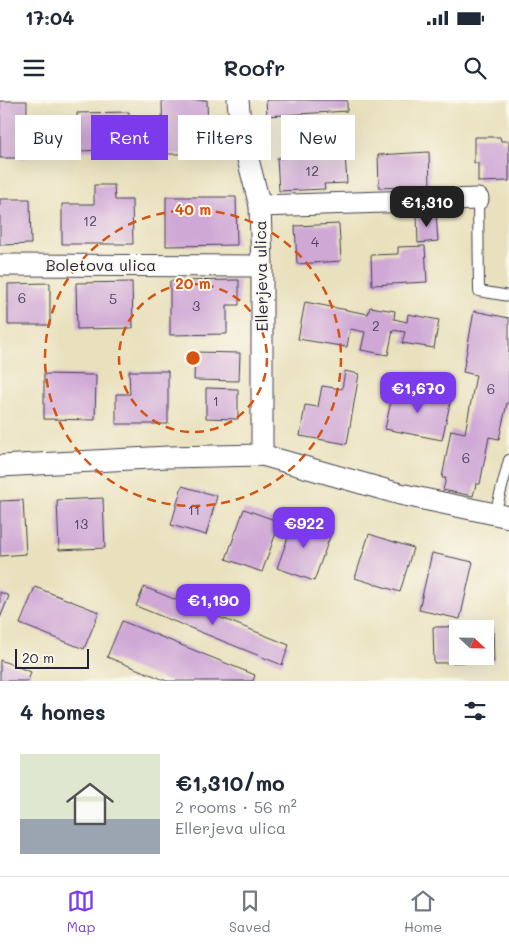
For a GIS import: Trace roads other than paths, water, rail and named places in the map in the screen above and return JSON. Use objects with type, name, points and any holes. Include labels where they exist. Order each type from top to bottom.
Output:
[{"type":"street","name":"Ellerjeva ulica","points":[[238,100],[240,132],[260,206],[262,266],[262,455]]},
{"type":"street","points":[[260,206],[478,199]]},
{"type":"street","name":"Boletova ulica","points":[[0,265],[262,266]]},
{"type":"street","points":[[0,466],[168,457],[262,455],[400,494],[502,515]]},
{"type":"lane","points":[[478,199],[479,291],[509,296]]},
{"type":"lane","points":[[502,515],[509,460]]}]
